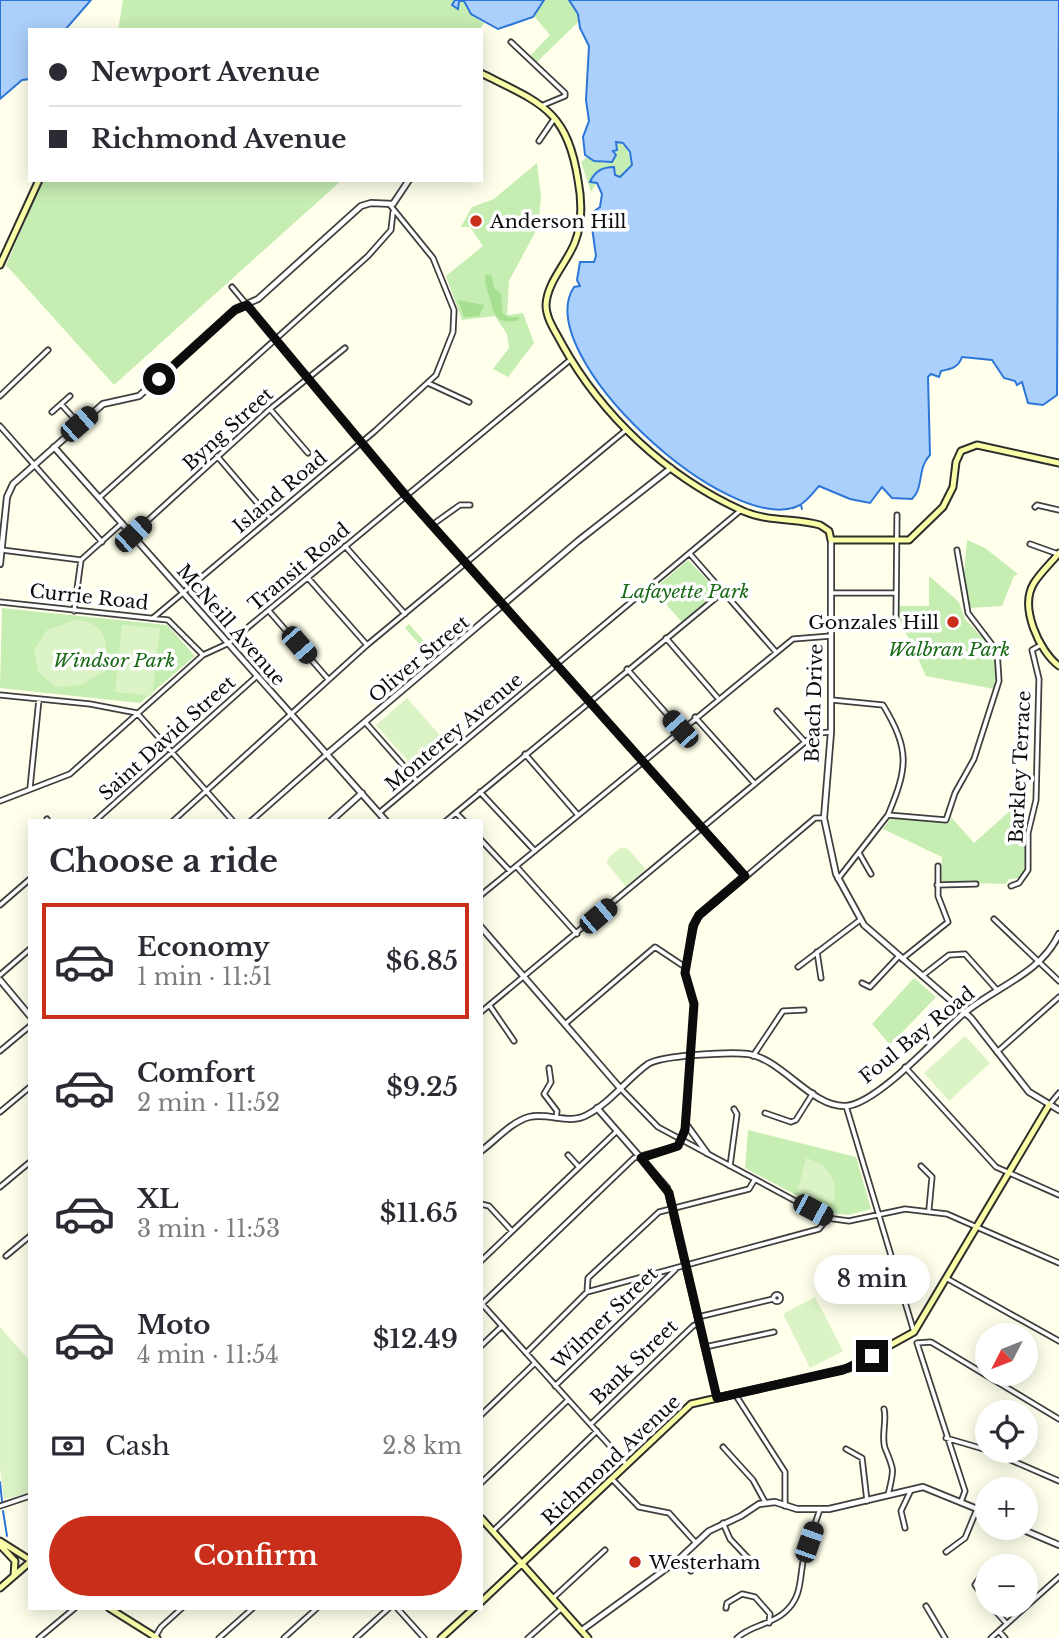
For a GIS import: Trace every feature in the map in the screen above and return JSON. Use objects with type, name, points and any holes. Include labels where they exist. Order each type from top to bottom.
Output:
[{"type":"main road","points":[[483,74],[541,106],[555,117],[572,146],[582,205],[576,239],[549,289],[546,306],[552,326],[571,359],[626,430],[671,468],[704,491],[741,510],[767,519],[820,526],[829,531],[831,540],[897,540],[915,537],[940,511],[953,487],[957,458],[965,448],[977,445],[1059,463]]},
{"type":"main road","points":[[0,265],[38,182]]},
{"type":"main road","points":[[1059,554],[1034,583],[1029,596],[1039,646],[1059,666]]},
{"type":"main road","points":[[914,1332],[1049,1105]]},
{"type":"main road","name":"Richmond Avenue","points":[[483,1600],[686,1408],[717,1398],[849,1368],[914,1332]]},
{"type":"main road","points":[[483,1523],[588,1638]]},
{"type":"main road","points":[[0,1543],[28,1560]]},
{"type":"main road","points":[[0,1543],[15,1561],[14,1575]]},
{"type":"main road","points":[[0,1588],[28,1563]]},
{"type":"main road","points":[[112,1610],[156,1638]]},
{"type":"main road","points":[[441,1638],[472,1610]]},
{"type":"street","points":[[512,42],[565,93],[565,96],[541,106]]},
{"type":"street","points":[[539,141],[555,117]]},
{"type":"street","points":[[0,564],[9,491],[34,465],[103,404],[139,396],[235,310],[247,305],[361,206],[374,202],[390,205],[399,198],[408,182]]},
{"type":"street","name":"Island Road","points":[[153,618],[362,442],[436,375],[453,332],[455,316],[433,258],[390,205]]},
{"type":"street","points":[[99,498],[381,244],[394,225],[393,212]]},
{"type":"street","points":[[232,287],[406,496],[745,876]]},
{"type":"street","name":"Byng Street","points":[[133,534],[270,408],[345,348]]},
{"type":"street","points":[[0,396],[48,351]]},
{"type":"street","name":"Transit Road","points":[[0,801],[70,774],[203,655],[229,643],[269,611],[571,359]]},
{"type":"street","points":[[428,383],[469,402]]},
{"type":"street","points":[[52,412],[70,396]]},
{"type":"street","points":[[61,404],[79,424]]},
{"type":"street","points":[[270,408],[309,453]]},
{"type":"street","points":[[0,426],[102,542]]},
{"type":"street","points":[[175,819],[328,679],[626,430]]},
{"type":"street","name":"McNeill Avenue","points":[[54,447],[384,819]]},
{"type":"street","points":[[217,456],[270,519]]},
{"type":"street","name":"Oliver Street","points":[[253,819],[578,541],[671,468]]},
{"type":"street","points":[[432,525],[460,505],[470,505]]},
{"type":"street","points":[[1035,507],[1037,505],[1059,510]]},
{"type":"street","name":"Monterey Avenue","points":[[379,813],[741,510]]},
{"type":"street","points":[[896,618],[897,515]]},
{"type":"street","points":[[74,611],[81,559],[123,523]]},
{"type":"street","name":"Beach Drive","points":[[831,540],[832,700],[824,818],[837,876],[860,920],[965,1012],[1024,1087],[1059,1110]]},
{"type":"street","points":[[1030,544],[1059,554]]},
{"type":"street","points":[[345,547],[405,614]]},
{"type":"street","points":[[1,550],[81,559]]},
{"type":"street","points":[[888,815],[942,821],[948,818],[955,793],[974,759],[998,685],[998,655],[968,612],[957,550]]},
{"type":"street","points":[[690,554],[776,652]]},
{"type":"street","points":[[308,578],[368,645]]},
{"type":"street","points":[[448,819],[723,592]]},
{"type":"street","points":[[832,593],[896,593]]},
{"type":"street","name":"Currie Road","points":[[0,602],[153,618],[173,623],[203,655]]},
{"type":"street","points":[[269,611],[328,679]]},
{"type":"street","points":[[483,893],[718,697],[776,652],[798,636],[832,635]]},
{"type":"street","points":[[666,638],[718,697]]},
{"type":"street","name":"Barkley Terrace","points":[[1011,887],[1019,883],[1028,870],[1028,826],[1036,800],[1039,679],[1032,650],[1039,646]]},
{"type":"street","points":[[627,670],[680,729]]},
{"type":"street","name":"Saint David Street","points":[[97,819],[257,676]]},
{"type":"street","points":[[0,695],[138,713],[231,819]]},
{"type":"street","points":[[30,788],[39,699]]},
{"type":"street","points":[[832,700],[883,705],[901,735],[903,779],[888,815],[859,853],[837,876]]},
{"type":"street","points":[[777,711],[805,742]]},
{"type":"street","points":[[695,717],[755,784]]},
{"type":"street","points":[[365,722],[417,781]]},
{"type":"street","points":[[483,1011],[805,742],[818,733],[831,732]]},
{"type":"street","points":[[525,754],[578,815]]},
{"type":"street","points":[[480,792],[534,851]]},
{"type":"street","name":"Monterey Avenue","points":[[333,819],[362,793]]},
{"type":"street","points":[[456,813],[462,819]]},
{"type":"street","points":[[483,1302],[631,1161],[678,1146],[686,1124],[694,1004],[685,967],[693,926],[699,915],[815,818],[824,818]]},
{"type":"street","points":[[483,841],[510,871]]},
{"type":"street","points":[[859,853],[871,874]]},
{"type":"street","points":[[516,866],[577,934]]},
{"type":"street","points":[[862,983],[870,987],[901,958],[948,922],[937,886],[939,866]]},
{"type":"street","points":[[0,905],[28,880]]},
{"type":"street","points":[[937,886],[976,884]]},
{"type":"street","points":[[994,919],[1059,981]]},
{"type":"street","points":[[798,967],[860,920]]},
{"type":"street","points":[[483,929],[650,1122],[827,1218],[849,1221],[878,1213],[929,1209],[977,1226],[1059,1263]]},
{"type":"street","name":"Foul Bay Road","points":[[846,1106],[866,1098],[905,1067],[965,1012],[998,992],[1040,960],[1059,934]]},
{"type":"street","points":[[565,1025],[654,947],[685,967]]},
{"type":"street","points":[[28,951],[0,978],[28,1013]]},
{"type":"street","points":[[817,952],[821,978]]},
{"type":"street","points":[[922,976],[949,955],[965,954],[972,958],[998,992]]},
{"type":"street","points":[[997,1052],[1059,997]]},
{"type":"street","points":[[490,1006],[514,1041]]},
{"type":"street","points":[[754,1056],[783,1012],[804,1010]]},
{"type":"street","points":[[0,1051],[28,1028]]},
{"type":"street","points":[[483,1150],[525,1119],[542,1116],[582,1118],[652,1062],[690,1057],[754,1056],[822,1100],[846,1106],[914,1332]]},
{"type":"street","points":[[905,1067],[996,1167],[1059,1195]]},
{"type":"street","points":[[549,1068],[551,1080],[544,1094],[557,1111],[556,1118]]},
{"type":"street","points":[[0,1112],[28,1089]]},
{"type":"street","points":[[765,1113],[796,1120],[813,1093]]},
{"type":"street","points":[[1049,1105],[1059,1093]]},
{"type":"street","points":[[597,1108],[667,1188],[717,1398]]},
{"type":"street","points":[[730,1166],[737,1114],[734,1109]]},
{"type":"street","points":[[686,1124],[707,1153]]},
{"type":"street","points":[[483,1259],[617,1131]]},
{"type":"street","points":[[568,1155],[579,1167]]},
{"type":"street","points":[[0,1187],[28,1164]]},
{"type":"street","points":[[922,1166],[932,1177],[929,1209]]},
{"type":"street","points":[[587,1292],[588,1278],[653,1217],[748,1189],[755,1179]]},
{"type":"street","points":[[483,1204],[489,1206],[512,1230]]},
{"type":"street","points":[[526,1353],[587,1292],[819,1229],[827,1218]]},
{"type":"street","points":[[6,1256],[28,1238]]},
{"type":"street","name":"Wilmer Street","points":[[555,1386],[675,1270]]},
{"type":"street","points":[[846,1285],[897,1276]]},
{"type":"street","points":[[946,1278],[1059,1342]]},
{"type":"street","name":"Bank Street","points":[[698,1317],[774,1299]]},
{"type":"street","points":[[483,1304],[627,1465]]},
{"type":"street","name":"Bank Street","points":[[590,1424],[699,1323]]},
{"type":"street","points":[[483,1344],[502,1326]]},
{"type":"street","points":[[705,1347],[774,1332]]},
{"type":"street","points":[[961,1502],[965,1491],[917,1343],[931,1342],[1059,1419]]},
{"type":"street","points":[[483,1413],[535,1363]]},
{"type":"street","points":[[736,1394],[785,1472],[785,1506]]},
{"type":"street","points":[[483,1481],[568,1399]]},
{"type":"street","points":[[884,1409],[884,1447],[891,1455],[894,1472],[888,1495]]},
{"type":"street","name":"Bank Street","points":[[493,1531],[597,1431]]},
{"type":"street","points":[[946,1438],[975,1446]]},
{"type":"street","points":[[723,1447],[753,1480],[765,1502]]},
{"type":"street","points":[[846,1449],[862,1458],[867,1500]]},
{"type":"street","points":[[1018,1463],[1059,1481]]},
{"type":"street","points":[[612,1479],[639,1507],[669,1513],[696,1543]]},
{"type":"street","points":[[582,1630],[678,1560],[723,1523],[765,1502],[820,1509],[911,1490],[931,1489],[975,1509]]},
{"type":"street","points":[[905,1528],[901,1511],[911,1490]]},
{"type":"street","points":[[0,1506],[28,1497]]},
{"type":"street","points":[[737,1638],[749,1630],[769,1623],[788,1610],[800,1590],[804,1556],[820,1509]]},
{"type":"street","points":[[946,1552],[965,1538],[975,1512]]},
{"type":"street","points":[[723,1523],[730,1539],[749,1559]]},
{"type":"street","points":[[1038,1536],[1059,1545]]},
{"type":"street","points":[[553,1598],[605,1550]]},
{"type":"street","points":[[678,1560],[691,1571]]},
{"type":"street","points":[[991,1638],[1059,1577]]},
{"type":"street","points":[[726,1608],[730,1599],[736,1596],[755,1597],[770,1614],[769,1623]]},
{"type":"street","points":[[926,1606],[945,1638]]},
{"type":"street","points":[[527,1638],[562,1608]]},
{"type":"street","points":[[39,1638],[73,1610]]},
{"type":"street","points":[[156,1638],[161,1627],[180,1610]]},
{"type":"street","points":[[219,1638],[251,1610]]},
{"type":"street","points":[[284,1638],[315,1610]]},
{"type":"street","points":[[356,1638],[387,1610]]},
{"type":"street","points":[[399,1610],[424,1638]]},
{"type":"street","points":[[1001,1617],[1007,1624]]},
{"type":"street","points":[[999,1631],[1005,1638]]},
{"type":"green space","points":[[123,0],[455,0],[453,5],[458,8],[460,1],[465,2],[471,14],[484,23],[481,28],[118,28]]},
{"type":"green space","points":[[544,0],[569,0],[578,14],[578,22],[537,62],[530,56],[550,35],[534,16]]},
{"type":"green space","points":[[617,142],[626,146],[632,165],[620,178],[615,175],[614,167],[595,172],[590,181],[597,182],[591,192],[581,162],[587,157],[602,163],[612,162]]},
{"type":"green space","points":[[537,163],[541,197],[538,227],[509,281],[507,315],[523,313],[534,343],[508,377],[493,369],[509,348],[507,334],[495,316],[462,320],[446,276],[483,246],[470,227],[461,227],[472,207],[494,199]]},
{"type":"green space","points":[[42,182],[340,182],[114,385],[6,265]]},
{"type":"green space","points":[[486,274],[492,276],[494,288],[501,294],[503,314],[520,317],[517,321],[504,321],[496,316],[486,285]]},
{"type":"green space","points":[[458,300],[484,305],[479,316],[464,317]]},
{"type":"green space","name":"Walbran Park","points":[[967,540],[985,548],[1018,574],[1014,576],[1002,606],[969,608],[964,574]]},
{"type":"green space","name":"Lafayette Park","points":[[688,560],[718,594],[683,623],[653,590]]},
{"type":"green space","name":"Walbran Park","points":[[929,576],[959,602],[965,619],[995,651],[998,665],[994,689],[926,676],[900,620],[899,606],[929,606]]},
{"type":"green space","name":"Windsor Park","points":[[2,608],[167,625],[195,656],[140,703],[0,688]]},
{"type":"green space","points":[[75,620],[94,625],[104,636],[105,671],[81,685],[56,687],[38,672],[34,649],[47,630]]},
{"type":"green space","points":[[409,624],[436,655],[432,658],[405,628]]},
{"type":"green space","points":[[122,625],[160,628],[152,696],[115,692]]},
{"type":"green space","points":[[407,698],[447,743],[416,770],[376,725]]},
{"type":"green space","points":[[1010,811],[1023,834],[1027,862],[1020,878],[1009,879],[1006,884],[941,882],[942,857],[883,829],[891,818],[950,822],[951,817],[974,843]]},
{"type":"green space","points":[[620,848],[627,848],[646,869],[626,887],[607,863],[608,858]]},
{"type":"green space","points":[[914,978],[936,997],[890,1045],[872,1024]]},
{"type":"green space","points":[[965,1036],[990,1063],[949,1101],[924,1073]]},
{"type":"green space","points":[[748,1130],[856,1157],[871,1209],[848,1215],[830,1213],[745,1168]]},
{"type":"green space","points":[[806,1158],[820,1164],[830,1174],[835,1187],[833,1203],[797,1192]]},
{"type":"green space","points":[[815,1297],[843,1351],[810,1368],[783,1314]]},
{"type":"green space","points":[[0,1327],[28,1358],[28,1493],[4,1499],[0,1468]]},
{"type":"water","points":[[0,0],[91,0],[67,28],[28,28],[28,79],[22,80],[0,99]]},
{"type":"water","points":[[455,0],[544,0],[533,17],[498,29],[471,14],[464,1],[459,1],[458,9],[452,5]]},
{"type":"water","points":[[569,0],[1059,0],[1057,395],[1043,405],[1028,403],[1022,382],[1017,385],[1015,381],[1004,378],[992,360],[962,357],[956,366],[941,371],[939,377],[931,374],[928,377],[930,455],[923,466],[918,489],[912,499],[892,498],[882,487],[870,503],[850,499],[819,486],[800,505],[769,509],[730,496],[687,470],[645,435],[608,395],[581,355],[568,317],[574,287],[580,286],[577,280],[580,262],[594,262],[596,256],[591,220],[593,212],[600,207],[602,194],[597,183],[590,182],[602,169],[614,167],[615,175],[620,177],[632,165],[630,152],[623,143],[616,142],[617,150],[613,151],[616,155],[612,162],[594,161],[585,155],[583,137],[589,121],[586,100],[589,46],[580,28],[578,14]]},
{"type":"waterway","points":[[801,505],[802,509]]},
{"type":"waterway","points":[[0,1482],[2,1501]]},
{"type":"waterway","points":[[3,1511],[7,1536]]},
{"type":"place","name":"Anderson Hill","points":[[476,221]]},
{"type":"place","name":"Gonzales Hill","points":[[953,622]]},
{"type":"place","name":"Westerham","points":[[635,1562]]},
{"type":"route","points":[[159,379],[235,310],[247,305],[406,496],[745,876],[699,915],[693,926],[685,967],[694,1004],[685,1130],[678,1146],[641,1158],[663,1182],[669,1193],[717,1398],[843,1370],[872,1356]]}]
